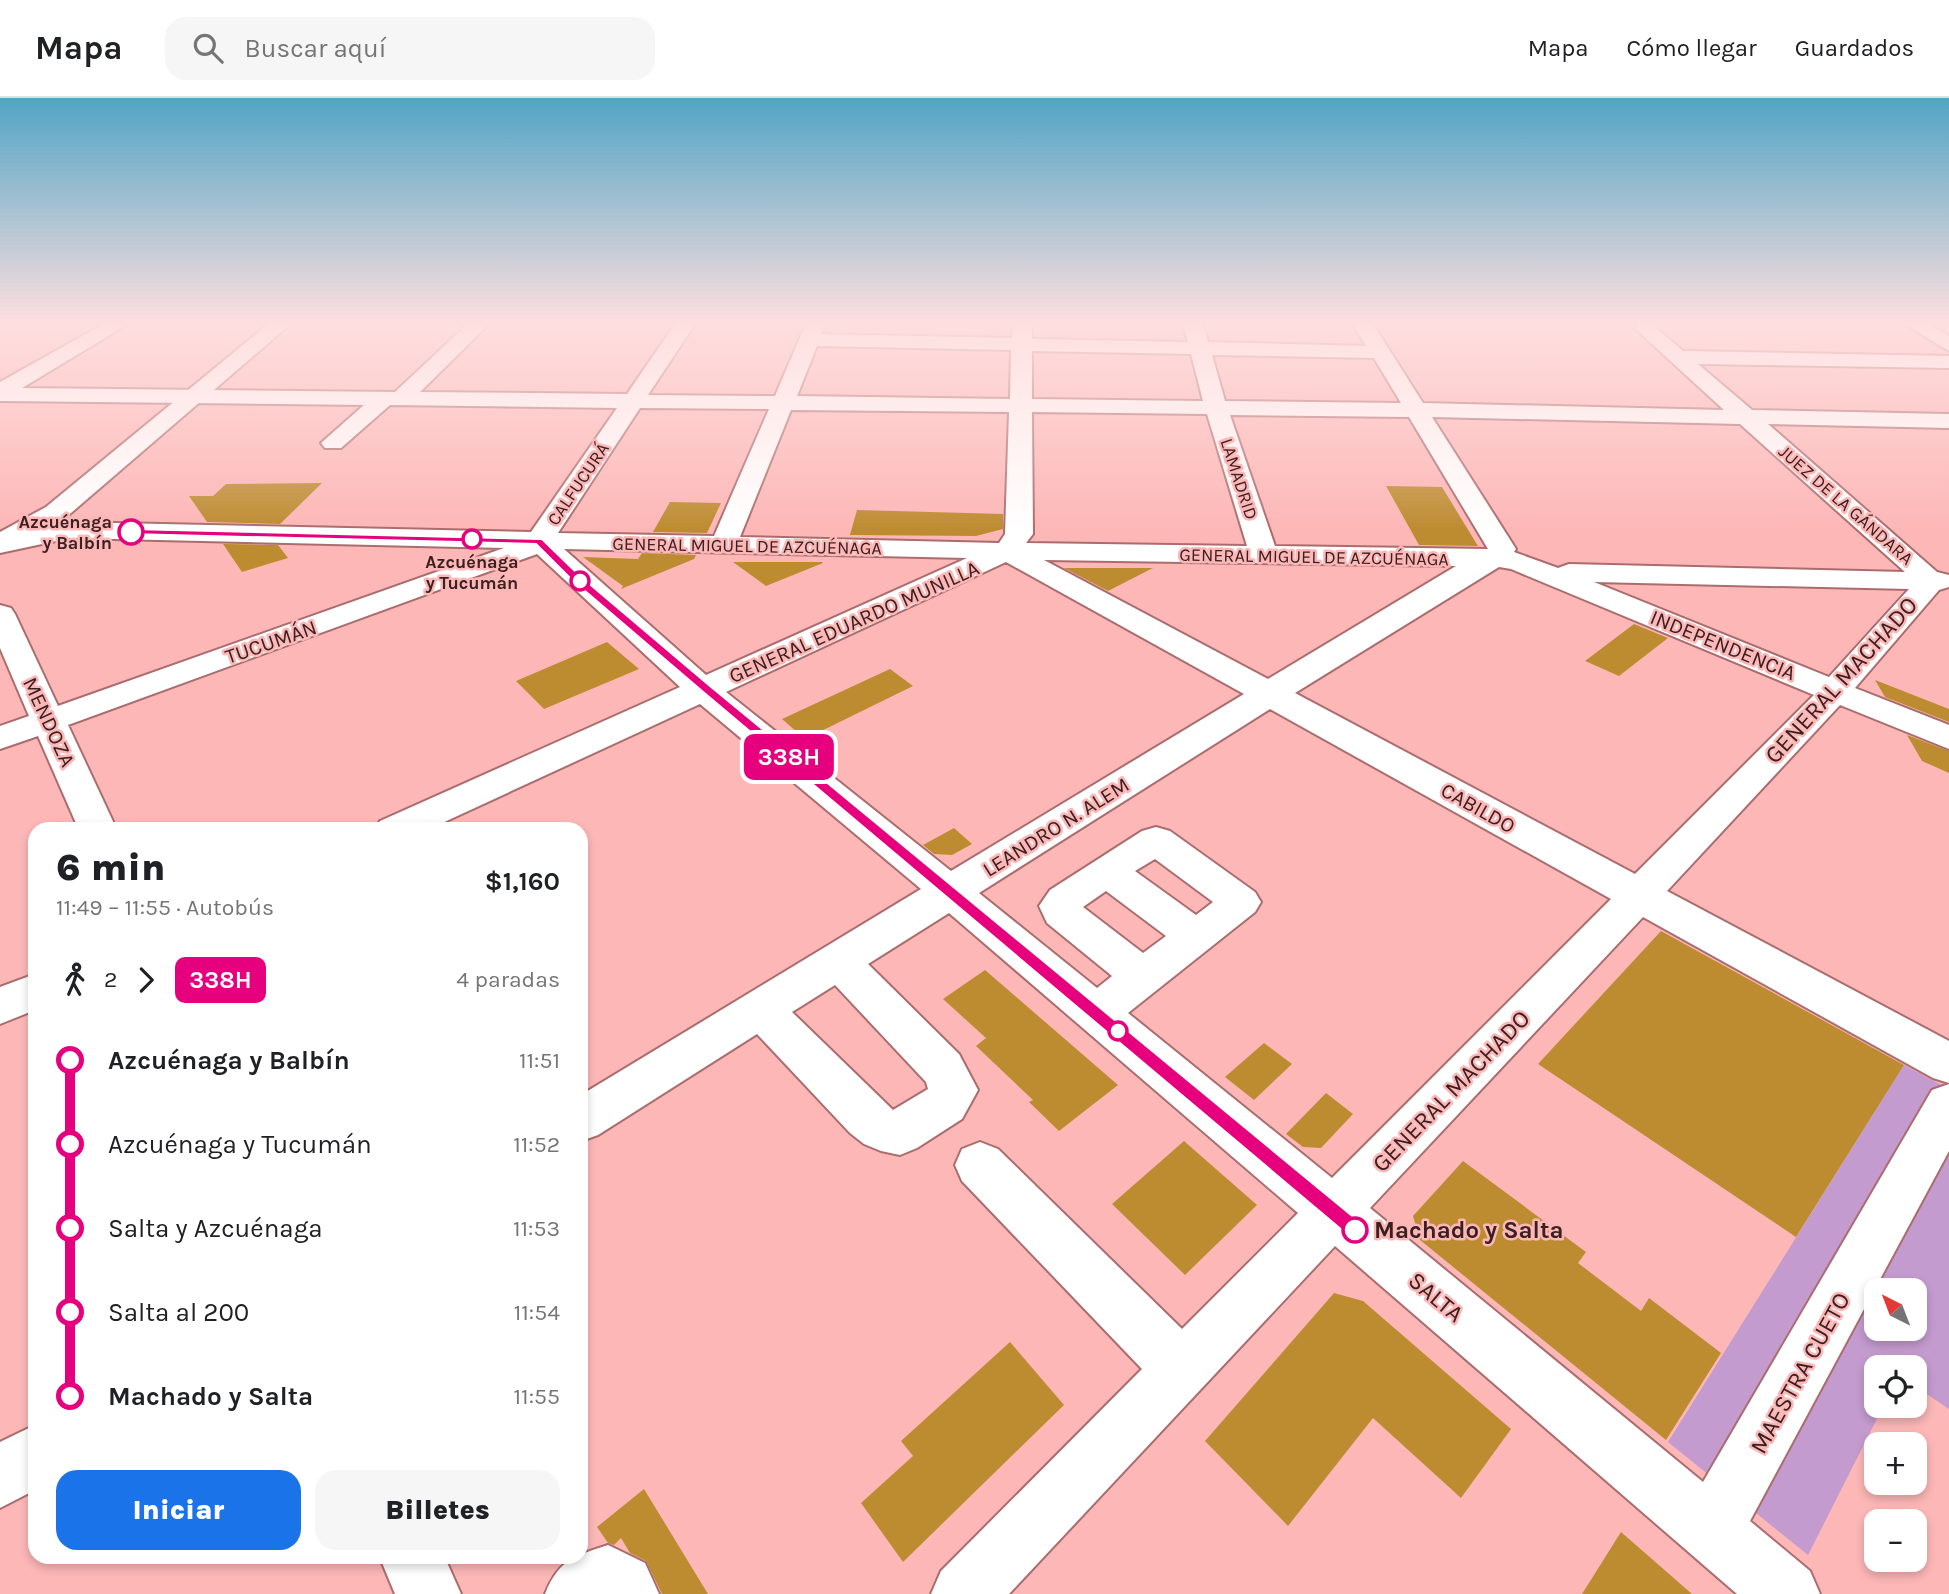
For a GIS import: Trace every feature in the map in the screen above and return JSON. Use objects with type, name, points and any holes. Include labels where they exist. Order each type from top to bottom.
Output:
[{"type":"street","points":[[0,543],[55,513],[191,391]]},
{"type":"street","points":[[185,396],[192,391]]},
{"type":"street","points":[[333,443],[401,391]]},
{"type":"street","name":"CALFUCURÁ","points":[[539,541],[641,391]]},
{"type":"street","points":[[723,546],[786,391]]},
{"type":"street","points":[[1007,551],[1018,534],[1020,391]]},
{"type":"street","name":"LAMADRID","points":[[1211,391],[1264,555]]},
{"type":"street","points":[[1403,391],[1502,549],[1495,558]]},
{"type":"street","name":"JUEZ DE LA GÁNDARA","points":[[1716,391],[1938,580]]},
{"type":"street","points":[[0,392],[632,404],[1415,410],[1949,421]]},
{"type":"street","name":"GENERAL MIGUEL DE AZCUÉNAGA","points":[[0,543],[70,530],[723,546],[1495,558]]},
{"type":"street","name":"SALTA","points":[[539,541],[575,577],[706,689],[1334,1212],[1787,1594]]},
{"type":"street","name":"TUCUMÁN","points":[[0,738],[509,558],[539,541]]},
{"type":"street","name":"GENERAL EDUARDO MUNILLA","points":[[411,822],[1007,551]]},
{"type":"street","name":"CABILDO","points":[[1007,551],[1949,1064]]},
{"type":"street","name":"INDEPENDENCIA","points":[[1495,558],[1517,561],[1949,738]]},
{"type":"street","name":"LEANDRO N. ALEM","points":[[588,1116],[841,962],[1471,569],[1495,558]]},
{"type":"street","points":[[1546,573],[1938,580]]},
{"type":"street","name":"GENERAL MACHADO","points":[[964,1594],[1835,691],[1925,589],[1938,580]]},
{"type":"street","name":"MENDOZA","points":[[0,614],[94,822]]},
{"type":"street","points":[[1096,1013],[1241,902],[1240,898],[1156,839],[1064,900],[1060,909],[1143,977]]},
{"type":"street","points":[[1103,873],[1113,875],[1195,936]]},
{"type":"street","points":[[762,1010],[867,1118],[881,1129],[900,1133],[945,1104],[954,1090],[943,1068],[841,962]]},
{"type":"street","points":[[0,1006],[28,993]]},
{"type":"street","name":"MAESTRA CUETO","points":[[1711,1529],[1949,1105]]},
{"type":"street","points":[[980,1165],[1181,1369]]},
{"type":"street","points":[[0,1476],[28,1459]]},
{"type":"street","points":[[415,1564],[428,1594]]},
{"type":"street","points":[[578,1594],[590,1584],[608,1578],[622,1586],[626,1594]]},
{"type":"shaded area","points":[[1904,1065],[1949,1089],[1949,1409],[1927,1394],[1927,1355],[1864,1355],[1864,1418],[1877,1418],[1870,1432],[1864,1432],[1864,1444],[1808,1555],[1668,1442]]},
{"type":"building","points":[[322,483],[280,524],[207,522],[189,496],[213,496],[226,484]]},
{"type":"building","points":[[1386,486],[1442,487],[1478,546],[1419,545]]},
{"type":"building","points":[[670,502],[721,503],[707,533],[653,532]]},
{"type":"building","points":[[857,510],[1003,514],[1003,529],[976,536],[850,535]]},
{"type":"building","points":[[223,544],[278,545],[288,558],[242,572]]},
{"type":"building","points":[[642,553],[696,555],[694,559],[621,589],[623,586],[583,557],[638,559]]},
{"type":"building","points":[[733,562],[822,562],[823,563],[766,586]]},
{"type":"building","points":[[1064,568],[1153,568],[1108,591]]},
{"type":"building","points":[[1634,624],[1668,638],[1619,676],[1585,661]]},
{"type":"building","points":[[607,642],[639,669],[544,709],[516,681]]},
{"type":"building","points":[[890,669],[913,686],[805,739],[782,719]]},
{"type":"building","points":[[1875,680],[1949,709],[1949,722],[1885,697]]},
{"type":"building","points":[[1907,735],[1949,751],[1949,773],[1922,761]]},
{"type":"building","points":[[954,828],[972,844],[952,855],[934,854],[923,845]]},
{"type":"building","points":[[1661,931],[1904,1065],[1796,1237],[1538,1064]]},
{"type":"building","points":[[985,970],[1118,1085],[1059,1131],[1029,1102],[1033,1100],[976,1046],[986,1038],[943,999]]},
{"type":"building","points":[[1264,1043],[1292,1064],[1254,1100],[1225,1077]]},
{"type":"building","points":[[1326,1093],[1353,1114],[1321,1148],[1303,1147],[1286,1134]]},
{"type":"building","points":[[1184,1141],[1257,1205],[1185,1275],[1112,1204]]},
{"type":"building","points":[[1463,1161],[1586,1252],[1578,1263],[1641,1311],[1649,1298],[1721,1353],[1666,1440],[1420,1240],[1413,1216]]},
{"type":"building","points":[[1334,1293],[1363,1301],[1511,1429],[1461,1498],[1373,1418],[1288,1526],[1205,1441]]},
{"type":"building","points":[[1010,1342],[1064,1405],[903,1562],[861,1503],[913,1456],[901,1441]]},
{"type":"building","points":[[644,1489],[708,1594],[662,1594],[646,1561],[630,1553],[621,1538],[614,1545],[608,1543],[597,1527]]},
{"type":"building","points":[[1621,1532],[1692,1594],[1582,1594]]},
{"type":"bus line","name":"338H","points":[[131,532],[539,541],[575,577],[706,689],[1355,1230]]},
{"type":"place","name":"Azcuénaga y Balbín","points":[[131,532]]},
{"type":"place","name":"Azcuénaga y Tucumán","points":[[472,539]]},
{"type":"place","name":"Machado y Salta","points":[[1355,1230]]}]
